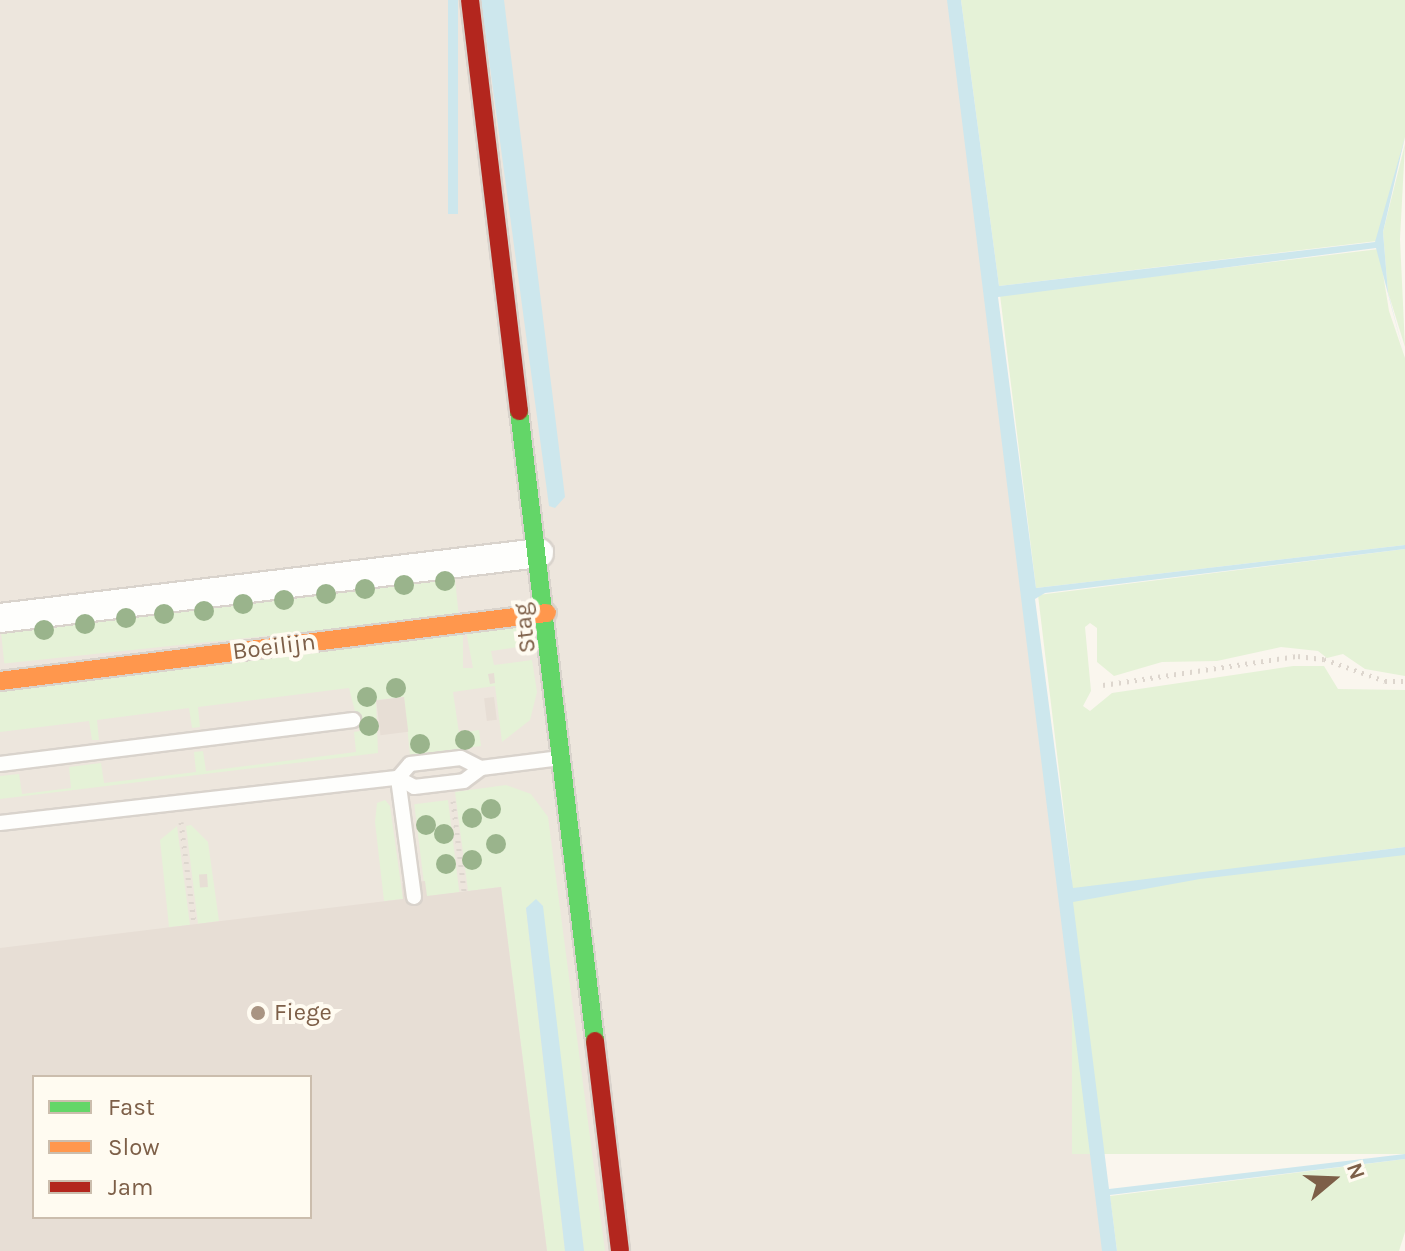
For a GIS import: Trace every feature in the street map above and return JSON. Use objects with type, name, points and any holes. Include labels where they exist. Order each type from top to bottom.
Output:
[{"type":"street","name":"Stag","points":[[470,0],[547,613],[620,1251]]},
{"type":"street","points":[[0,618],[539,553]]},
{"type":"street","name":"Boeilijn","points":[[0,681],[547,613]]},
{"type":"lane","points":[[0,764],[353,720]]},
{"type":"lane","points":[[0,823],[179,806],[398,778],[414,787],[450,783],[464,781],[481,768],[564,757]]},
{"type":"lane","points":[[414,897],[398,778],[410,764],[461,758],[481,768]]},
{"type":"path","points":[[1103,685],[1298,656],[1324,659],[1385,681],[1405,681]]},
{"type":"path","points":[[450,783],[464,891]]},
{"type":"path","points":[[179,806],[194,924]]},
{"type":"shaded area","points":[[0,0],[954,0],[1109,1251],[0,1251]]},
{"type":"green space","points":[[961,0],[1405,0],[1405,137],[1377,241],[999,286]]},
{"type":"green space","points":[[1405,144],[1400,239],[1405,347],[1388,292],[1383,232]]},
{"type":"green space","points":[[1379,249],[1389,311],[1405,358],[1405,545],[1036,588],[1000,295]]},
{"type":"green space","points":[[1405,549],[1405,676],[1365,669],[1343,654],[1327,658],[1318,651],[1281,647],[1217,661],[1162,662],[1114,676],[1097,662],[1097,628],[1090,623],[1085,627],[1091,691],[1083,706],[1090,711],[1112,693],[1293,666],[1324,666],[1338,689],[1405,690],[1405,847],[1073,888],[1038,595]]},
{"type":"green space","points":[[454,570],[459,616],[4,664],[0,618]]},
{"type":"green space","points":[[528,624],[531,645],[491,651],[494,665],[532,660],[537,692],[530,720],[502,742],[495,686],[453,692],[459,733],[479,730],[481,746],[410,755],[404,697],[376,700],[378,753],[0,799],[0,776],[19,774],[22,794],[71,788],[69,767],[101,763],[104,783],[196,772],[194,752],[203,751],[206,771],[356,752],[354,732],[360,731],[349,688],[198,707],[200,727],[192,728],[189,708],[97,720],[99,740],[92,740],[89,721],[0,732],[0,690],[463,632],[463,668],[473,668],[466,631]]},
{"type":"green space","points":[[506,785],[531,794],[548,817],[605,1251],[584,1251],[541,903],[526,908],[565,1251],[547,1251],[501,887],[468,891],[455,792]]},
{"type":"green space","points":[[385,800],[390,806],[403,899],[384,901],[375,822],[377,803]]},
{"type":"green space","points":[[448,800],[459,892],[426,896],[414,804]]},
{"type":"green space","points":[[191,825],[208,842],[219,921],[198,924],[186,826]]},
{"type":"green space","points":[[177,826],[190,925],[169,927],[160,840]]},
{"type":"green space","points":[[1072,855],[1405,855],[1405,1154],[1072,1154]]},
{"type":"green space","points":[[1405,1159],[1405,1232],[1399,1251],[1117,1251],[1110,1196]]},
{"type":"water","points":[[448,0],[458,0],[458,214],[448,214]]},
{"type":"water","points":[[481,0],[504,0],[565,497],[555,508],[549,506]]},
{"type":"water","points":[[947,0],[961,0],[999,286],[1375,242],[1405,137],[1383,232],[1388,292],[1405,358],[1376,248],[998,297],[1036,588],[1405,545],[1405,549],[1045,593],[1035,599],[1073,888],[1405,847],[1405,855],[1200,879],[1073,902],[1109,1189],[1405,1154],[1405,1159],[1110,1195],[1117,1251],[1102,1251]]},
{"type":"water","points":[[536,899],[543,906],[584,1251],[565,1251],[526,908]]},
{"type":"building","points":[[494,673],[495,683],[490,684],[488,674]]},
{"type":"building","points":[[404,697],[408,732],[380,735],[376,700]]},
{"type":"building","points":[[494,697],[497,720],[487,721],[484,698]]},
{"type":"building","points":[[207,874],[208,887],[200,888],[199,875]]},
{"type":"building","name":"Fiege","points":[[425,881],[427,896],[501,887],[547,1251],[0,1251],[0,948],[403,899],[402,883]]},
{"type":"traffic: fast","points":[[519,411],[595,1041]]},
{"type":"traffic: slow","points":[[0,681],[547,613]]},
{"type":"traffic: jam","points":[[470,0],[519,411]]},
{"type":"traffic: jam","points":[[595,1041],[620,1251]]},
{"type":"place","name":"Fiege","points":[[258,1013]]}]
